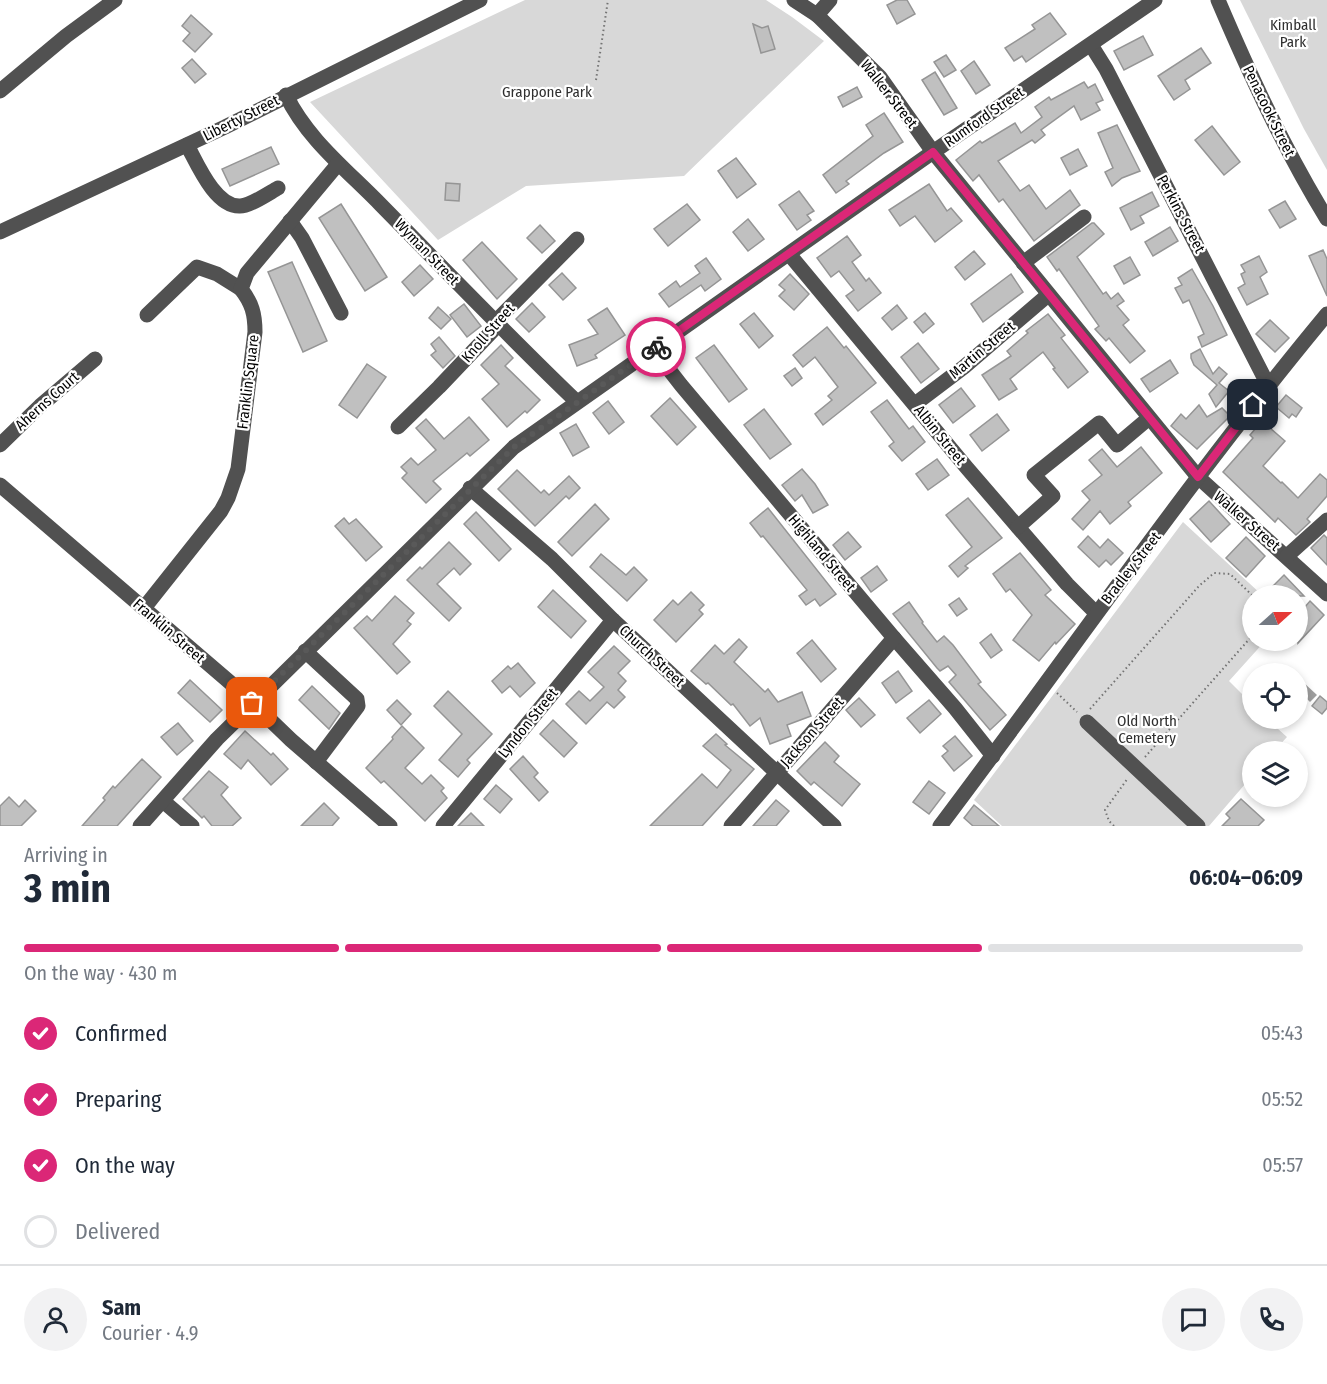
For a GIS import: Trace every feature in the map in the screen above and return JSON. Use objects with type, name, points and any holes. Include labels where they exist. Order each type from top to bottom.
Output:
[{"type":"street","points":[[0,91],[66,36],[115,0]]},
{"type":"street","name":"Liberty Street","points":[[0,232],[187,145],[480,0]]},
{"type":"street","points":[[794,0],[817,15],[830,0]]},
{"type":"street","name":"Rumford Street","points":[[140,826],[252,703],[514,447],[933,152],[1155,0]]},
{"type":"street","name":"Penacook Street","points":[[1218,0],[1274,124],[1327,219]]},
{"type":"street","name":"Walker Street","points":[[817,15],[880,77],[933,152],[1198,477],[1327,594]]},
{"type":"street","name":"Perkins Street","points":[[1091,45],[1106,69],[1268,385]]},
{"type":"street","name":"Wyman Street","points":[[286,95],[293,111],[338,164],[367,190],[498,325],[577,402]]},
{"type":"street","points":[[187,145],[206,183],[228,203],[239,207],[278,188]]},
{"type":"street","points":[[147,315],[197,267],[217,274],[241,288],[247,273],[338,164]]},
{"type":"street","points":[[1023,263],[1084,217]]},
{"type":"street","points":[[291,221],[341,313]]},
{"type":"street","name":"Knoll Street","points":[[398,427],[439,387],[498,325],[501,316],[577,239]]},
{"type":"street","name":"Albin Street","points":[[789,254],[1018,527],[1067,584],[1096,613]]},
{"type":"street","name":"Franklin Square","points":[[144,609],[221,511],[238,469],[255,332],[255,316],[241,288]]},
{"type":"street","name":"Martin Street","points":[[915,404],[964,367],[1048,295]]},
{"type":"street","name":"Bradley Street","points":[[940,826],[1198,477],[1268,385],[1327,314]]},
{"type":"street","name":"Highland Street","points":[[653,349],[993,756]]},
{"type":"street","name":"Aherns Court","points":[[0,445],[40,406],[95,359]]},
{"type":"street","points":[[1018,527],[1053,496],[1034,475],[1099,423],[1117,445],[1149,418]]},
{"type":"street","name":"Franklin Street","points":[[0,485],[390,826]]},
{"type":"street","name":"Church Street","points":[[470,488],[552,559],[613,620],[834,826]]},
{"type":"street","points":[[1287,556],[1327,520]]},
{"type":"street","name":"Lyndon Street","points":[[443,826],[613,620]]},
{"type":"street","name":"Jackson Street","points":[[731,826],[894,638]]},
{"type":"street","points":[[305,651],[357,699],[358,706],[316,762]]},
{"type":"street","points":[[1087,722],[1198,826]]},
{"type":"street","points":[[163,801],[192,826]]},
{"type":"path","points":[[596,80],[608,0]]},
{"type":"path","points":[[1087,722],[1087,713],[1104,692],[1214,573],[1230,574],[1242,585]]},
{"type":"path","points":[[1114,826],[1108,821],[1105,810],[1136,768],[1242,647]]},
{"type":"path","points":[[1047,684],[1087,722]]},
{"type":"green space","name":"Grappone Park","points":[[525,0],[766,0],[824,41],[684,176],[526,186],[438,240],[310,102]]},
{"type":"green space","name":"Kimball Park","points":[[1240,0],[1327,0],[1327,170],[1304,129]]},
{"type":"green space","name":"Old North Cemetery","points":[[1183,522],[1251,585],[1242,585],[1242,651],[1256,651],[1245,663],[1242,663],[1242,667],[1229,681],[1242,694],[1242,729],[1278,729],[1287,737],[1283,741],[1242,741],[1242,788],[1209,826],[1002,826],[974,800]]},
{"type":"shaded area","points":[[1308,687],[1317,695],[1310,702],[1308,700]]},
{"type":"building","points":[[897,0],[907,0],[915,14],[897,24],[887,5]]},
{"type":"building","points":[[1050,13],[1066,34],[1026,62],[1022,56],[1014,61],[1005,48],[1035,29],[1032,25]]},
{"type":"building","points":[[191,15],[212,34],[195,52],[183,41],[190,33],[182,26]]},
{"type":"building","points":[[753,24],[762,28],[768,26],[775,49],[761,53]]},
{"type":"building","points":[[1143,36],[1153,55],[1124,70],[1114,51]]},
{"type":"building","points":[[1201,48],[1211,63],[1185,80],[1190,89],[1174,100],[1158,76]]},
{"type":"building","points":[[946,55],[956,70],[944,77],[934,62]]},
{"type":"building","points":[[192,59],[206,74],[195,83],[182,68]]},
{"type":"building","points":[[974,61],[990,85],[976,94],[961,71]]},
{"type":"building","points":[[935,72],[957,108],[944,115],[922,80]]},
{"type":"building","points":[[1084,82],[1088,88],[1095,84],[1103,100],[1096,103],[1100,110],[1081,120],[1074,106],[1041,130],[1045,135],[1035,143],[1032,140],[998,161],[1020,191],[1029,185],[1046,209],[1070,190],[1080,205],[1034,241],[1003,199],[999,202],[979,175],[973,181],[956,160],[980,141],[982,143],[1015,123],[1021,133],[1042,117],[1035,107],[1049,97],[1051,100]]},
{"type":"building","points":[[857,87],[862,97],[843,107],[838,97]]},
{"type":"building","points":[[884,113],[903,142],[846,181],[849,184],[836,193],[823,175],[873,136],[866,125]]},
{"type":"building","points":[[1117,125],[1140,171],[1122,178],[1112,186],[1105,172],[1113,168],[1098,133]]},
{"type":"building","points":[[1212,126],[1240,162],[1224,175],[1195,140]]},
{"type":"building","points":[[271,147],[279,164],[230,186],[222,169]]},
{"type":"building","points":[[1078,149],[1087,166],[1070,175],[1061,158]]},
{"type":"building","points":[[736,158],[756,184],[737,198],[718,171]]},
{"type":"building","points":[[446,183],[460,184],[459,201],[445,200]]},
{"type":"building","points":[[929,184],[947,211],[951,208],[962,221],[935,242],[915,216],[900,226],[889,210]]},
{"type":"building","points":[[799,191],[814,211],[807,215],[811,220],[797,230],[779,205]]},
{"type":"building","points":[[1152,192],[1159,206],[1140,216],[1144,223],[1131,230],[1120,208]]},
{"type":"building","points":[[1285,201],[1296,219],[1280,228],[1269,210]]},
{"type":"building","points":[[341,204],[387,277],[365,291],[319,218]]},
{"type":"building","points":[[687,204],[700,220],[668,246],[654,229]]},
{"type":"building","points":[[748,219],[764,239],[748,251],[733,232]]},
{"type":"building","points":[[1092,223],[1104,234],[1077,257],[1103,294],[1106,292],[1111,299],[1118,293],[1124,301],[1117,306],[1129,320],[1123,325],[1145,351],[1130,363],[1109,338],[1106,341],[1095,329],[1099,326],[1059,269],[1057,271],[1047,257]]},
{"type":"building","points":[[540,225],[555,241],[542,253],[527,238]]},
{"type":"building","points":[[1170,227],[1178,241],[1153,256],[1145,242]]},
{"type":"building","points":[[847,236],[861,255],[852,262],[866,281],[869,278],[881,293],[858,311],[846,296],[854,290],[839,271],[831,277],[817,258]]},
{"type":"building","points":[[482,242],[517,279],[497,299],[463,260]]},
{"type":"building","points":[[1323,250],[1327,259],[1327,296],[1309,256]]},
{"type":"building","points":[[974,251],[985,264],[965,280],[955,267]]},
{"type":"building","points":[[1259,256],[1267,272],[1260,277],[1268,294],[1247,305],[1238,288],[1245,284],[1241,274],[1245,272],[1241,265]]},
{"type":"building","points":[[1130,257],[1140,275],[1124,284],[1114,266]]},
{"type":"building","points":[[706,258],[721,279],[705,291],[701,285],[669,307],[659,294],[676,281],[680,287],[700,273],[695,266]]},
{"type":"building","points":[[292,262],[327,341],[303,352],[268,272]]},
{"type":"building","points":[[420,265],[433,279],[414,296],[402,282]]},
{"type":"building","points":[[1192,269],[1227,335],[1202,347],[1198,337],[1204,334],[1189,300],[1183,303],[1175,288],[1182,285],[1178,278]]},
{"type":"building","points":[[562,273],[576,288],[563,300],[549,285]]},
{"type":"building","points":[[790,274],[809,294],[794,310],[779,296],[785,290],[779,285]]},
{"type":"building","points":[[1011,274],[1023,292],[983,322],[971,304]]},
{"type":"building","points":[[532,303],[545,317],[529,332],[516,319]]},
{"type":"building","points":[[464,304],[481,326],[467,337],[450,315]]},
{"type":"building","points":[[897,305],[907,318],[892,330],[882,318]]},
{"type":"building","points":[[438,307],[451,319],[441,329],[429,318]]},
{"type":"building","points":[[607,308],[625,335],[595,355],[597,358],[577,366],[569,345],[598,334],[588,320]]},
{"type":"building","points":[[754,313],[773,336],[759,348],[740,324]]},
{"type":"building","points":[[925,313],[934,324],[923,333],[914,322]]},
{"type":"building","points":[[1048,314],[1065,335],[1061,338],[1088,372],[1068,388],[1043,352],[1010,379],[1017,389],[999,400],[982,375],[1011,356],[1007,351],[1028,333],[1026,331]]},
{"type":"building","points":[[1270,320],[1289,338],[1275,352],[1256,334]]},
{"type":"building","points":[[827,327],[876,383],[823,425],[815,414],[832,400],[828,396],[838,387],[815,357],[803,367],[793,355]]},
{"type":"building","points":[[439,337],[455,356],[443,368],[431,355],[436,351],[431,344]]},
{"type":"building","points":[[918,343],[939,369],[921,383],[901,357]]},
{"type":"building","points":[[501,345],[513,358],[505,366],[540,400],[527,413],[525,411],[507,427],[482,399],[499,384],[481,365]]},
{"type":"building","points":[[714,345],[747,389],[729,402],[696,358]]},
{"type":"building","points":[[1200,349],[1213,374],[1219,367],[1227,374],[1219,383],[1229,391],[1216,407],[1209,394],[1217,385],[1194,365],[1191,358],[1191,354]]},
{"type":"building","points":[[1170,360],[1178,373],[1150,392],[1141,379]]},
{"type":"building","points":[[367,364],[386,377],[357,418],[339,405]]},
{"type":"building","points":[[795,368],[802,378],[792,386],[784,376]]},
{"type":"building","points":[[961,388],[975,406],[953,423],[939,405]]},
{"type":"building","points":[[1286,395],[1302,408],[1296,417],[1292,414],[1289,418],[1276,407]]},
{"type":"building","points":[[670,398],[696,427],[677,445],[651,416]]},
{"type":"building","points":[[887,400],[909,429],[913,426],[925,442],[902,461],[889,446],[894,442],[871,412]]},
{"type":"building","points":[[608,401],[624,422],[609,434],[593,413]]},
{"type":"building","points":[[1199,405],[1207,417],[1222,408],[1230,416],[1197,449],[1171,426],[1181,414],[1186,419]]},
{"type":"building","points":[[764,409],[791,444],[770,459],[744,425]]},
{"type":"building","points":[[997,414],[1009,430],[982,451],[970,435]]},
{"type":"building","points":[[469,417],[489,440],[470,456],[467,453],[433,481],[441,489],[426,503],[402,478],[407,473],[401,467],[411,458],[418,465],[436,450],[416,428],[426,419],[444,439]]},
{"type":"building","points":[[1262,421],[1285,441],[1263,466],[1281,483],[1298,498],[1320,474],[1327,480],[1327,496],[1307,519],[1310,522],[1296,535],[1278,518],[1275,522],[1223,472],[1253,438],[1250,435]]},
{"type":"building","points":[[576,424],[589,447],[573,456],[560,433]]},
{"type":"building","points":[[1141,447],[1162,473],[1128,502],[1131,506],[1110,524],[1100,511],[1083,530],[1072,519],[1090,500],[1082,491],[1102,475],[1089,460],[1102,449],[1117,467]]},
{"type":"building","points":[[937,459],[949,475],[928,490],[916,474]]},
{"type":"building","points":[[802,469],[828,505],[813,513],[802,495],[795,501],[782,485]]},
{"type":"building","points":[[517,470],[541,493],[544,490],[549,495],[569,476],[580,488],[569,499],[566,496],[535,526],[498,489]]},
{"type":"building","points":[[968,498],[1002,538],[965,566],[968,568],[958,577],[949,566],[972,547],[946,515]]},
{"type":"building","points":[[1209,501],[1230,524],[1211,542],[1190,519]]},
{"type":"building","points":[[595,504],[609,519],[572,556],[558,542]]},
{"type":"building","points":[[768,508],[836,594],[820,606],[815,599],[806,605],[799,596],[807,590],[750,523]]},
{"type":"building","points":[[476,512],[511,549],[499,561],[464,524]]},
{"type":"building","points":[[344,518],[349,524],[356,519],[382,547],[366,561],[335,526]]},
{"type":"building","points":[[848,532],[861,547],[845,560],[833,545]]},
{"type":"building","points":[[1324,535],[1327,538],[1327,565],[1311,548]]},
{"type":"building","points":[[1088,536],[1100,548],[1108,539],[1123,553],[1111,565],[1106,560],[1099,567],[1078,547]]},
{"type":"building","points":[[1246,537],[1265,556],[1246,577],[1226,558]]},
{"type":"building","points":[[449,542],[471,564],[460,575],[454,568],[437,584],[461,608],[449,621],[407,580],[420,567],[422,569]]},
{"type":"building","points":[[1020,553],[1051,590],[1045,595],[1075,624],[1039,661],[1013,640],[1032,615],[1010,589],[1006,592],[993,574]]},
{"type":"building","points":[[601,554],[626,575],[634,567],[647,580],[627,601],[590,567]]},
{"type":"building","points":[[877,566],[887,580],[871,592],[861,578]]},
{"type":"building","points":[[1284,575],[1294,585],[1274,585]]},
{"type":"building","points":[[553,590],[586,621],[571,638],[538,607]]},
{"type":"building","points":[[691,592],[704,605],[699,610],[703,614],[676,642],[654,620],[673,600],[678,605]]},
{"type":"building","points":[[395,596],[414,613],[407,621],[411,624],[393,644],[410,662],[397,674],[354,628],[367,616],[372,621]]},
{"type":"building","points":[[959,598],[967,609],[957,616],[949,605]]},
{"type":"building","points":[[1310,601],[1324,615],[1308,632],[1308,603]]},
{"type":"building","points":[[909,602],[937,642],[944,636],[953,645],[981,682],[978,684],[1006,715],[990,730],[949,682],[956,675],[948,666],[940,671],[893,614]]},
{"type":"building","points":[[991,634],[1002,650],[991,658],[980,643]]},
{"type":"building","points":[[739,639],[747,647],[734,662],[765,692],[768,689],[778,702],[802,692],[811,716],[787,725],[791,736],[770,744],[760,718],[750,726],[733,704],[731,705],[708,683],[706,684],[691,671],[715,645],[724,654]]},
{"type":"building","points":[[812,640],[836,669],[821,682],[797,653]]},
{"type":"building","points":[[614,646],[630,661],[618,673],[626,681],[618,690],[625,697],[614,708],[607,702],[586,724],[566,704],[579,691],[590,701],[604,687],[588,672]]},
{"type":"building","points":[[518,663],[535,683],[520,697],[510,686],[502,693],[492,681],[508,666],[511,669]]},
{"type":"building","points":[[898,671],[912,691],[896,703],[882,683]]},
{"type":"building","points":[[190,680],[222,710],[210,722],[178,693]]},
{"type":"building","points":[[312,686],[340,713],[329,729],[299,700]]},
{"type":"building","points":[[448,691],[492,734],[467,760],[470,763],[458,777],[439,760],[462,734],[434,706]]},
{"type":"building","points":[[1320,696],[1327,702],[1327,708],[1322,714],[1312,706]]},
{"type":"building","points":[[859,698],[875,715],[861,727],[846,710]]},
{"type":"building","points":[[397,700],[411,714],[401,725],[387,710]]},
{"type":"building","points":[[929,700],[941,714],[920,733],[907,718]]},
{"type":"building","points":[[553,720],[577,743],[564,757],[540,734]]},
{"type":"building","points":[[178,723],[193,741],[177,755],[161,737]]},
{"type":"building","points":[[402,726],[424,748],[405,768],[422,784],[431,775],[444,788],[441,791],[447,798],[425,821],[384,781],[381,783],[366,768]]},
{"type":"building","points":[[245,731],[271,755],[273,753],[288,769],[271,785],[248,760],[241,769],[224,754]]},
{"type":"building","points":[[716,734],[727,744],[725,745],[754,769],[702,826],[650,826],[702,774],[717,788],[731,770],[703,746]]},
{"type":"building","points":[[955,736],[972,756],[954,771],[942,756],[948,751],[943,746]]},
{"type":"building","points":[[825,742],[839,756],[834,762],[860,784],[842,806],[814,782],[811,785],[797,771]]},
{"type":"building","points":[[523,756],[538,773],[534,777],[548,792],[539,801],[510,769]]},
{"type":"building","points":[[142,759],[161,777],[117,826],[82,826],[105,800],[103,798],[113,786],[115,788]]},
{"type":"building","points":[[209,771],[228,787],[221,795],[241,818],[232,826],[212,826],[204,816],[202,818],[183,799]]},
{"type":"building","points":[[929,781],[945,793],[929,814],[913,802]]},
{"type":"building","points":[[496,785],[512,799],[500,813],[484,799]]},
{"type":"building","points":[[9,797],[19,807],[25,800],[36,811],[21,826],[0,826],[0,806]]},
{"type":"building","points":[[1241,799],[1242,807],[1250,807],[1264,820],[1258,826],[1222,826],[1230,818],[1226,814]]},
{"type":"building","points":[[776,800],[789,811],[776,826],[753,826]]},
{"type":"building","points":[[324,803],[339,818],[332,826],[301,826]]},
{"type":"building","points":[[974,805],[999,826],[973,826],[964,818]]},
{"type":"building","points":[[471,813],[484,826],[458,826]]},
{"type":"way so far","points":[[252,703],[514,447],[656,347]]},
{"type":"route","points":[[656,347],[933,152],[1198,477],[1253,405]]}]
